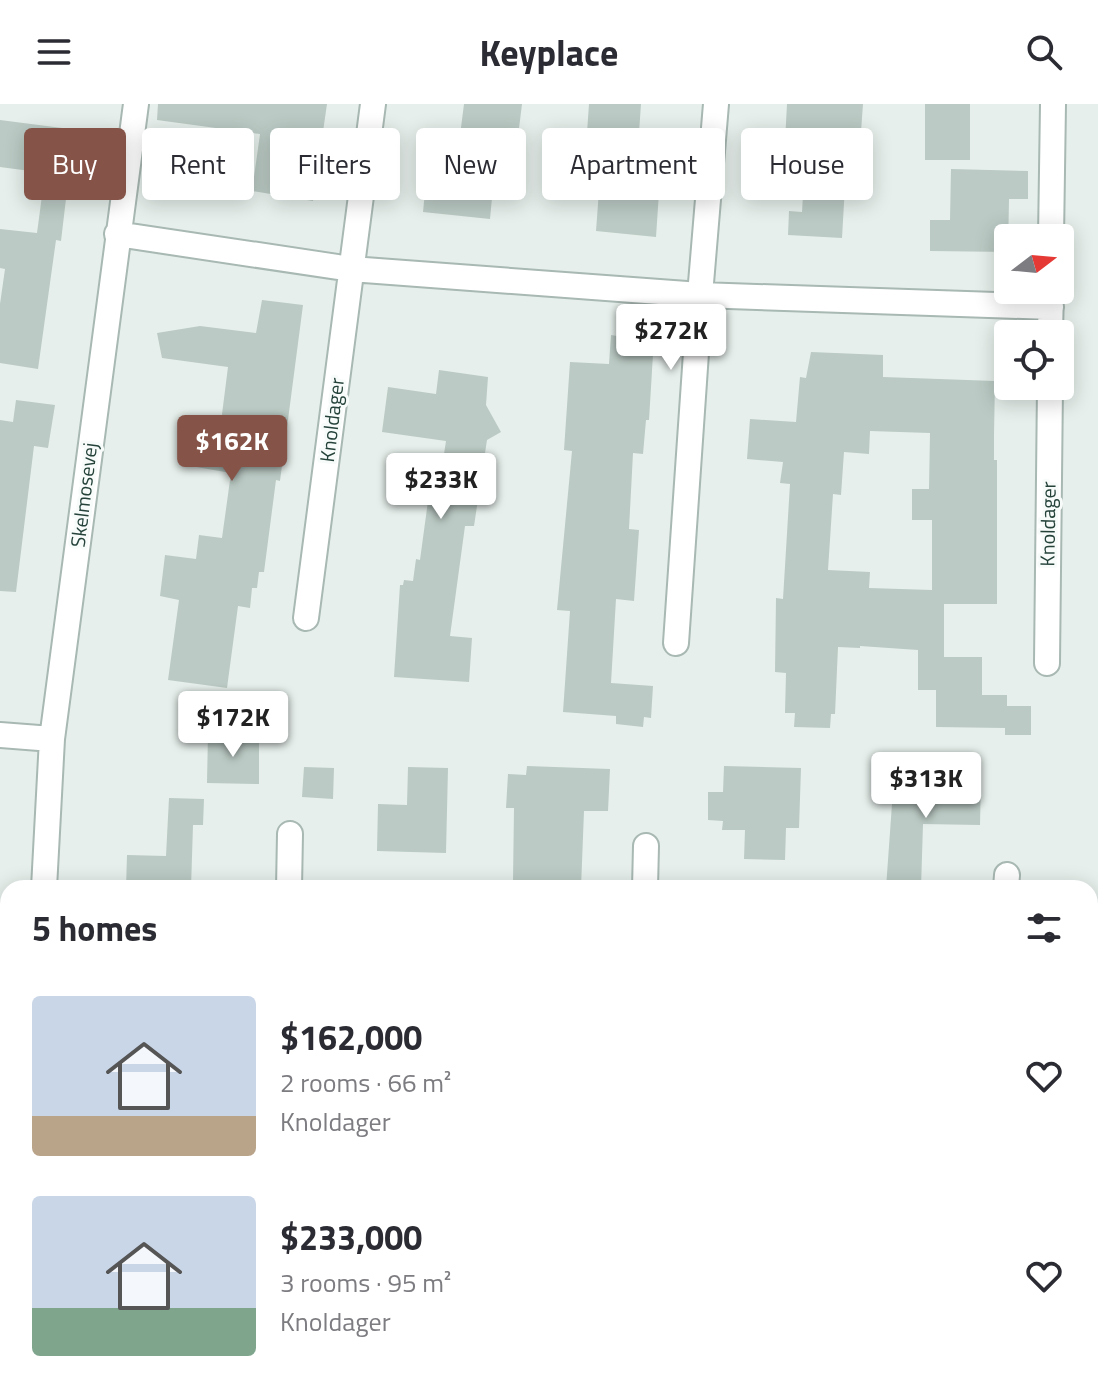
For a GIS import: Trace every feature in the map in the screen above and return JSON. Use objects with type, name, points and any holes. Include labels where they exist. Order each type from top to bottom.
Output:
[{"type":"street","name":"Skelmosevej","points":[[44,880],[52,739],[136,104]]},
{"type":"street","name":"Knoldager","points":[[306,618],[373,104]]},
{"type":"street","points":[[676,643],[716,104]]},
{"type":"street","points":[[1051,224],[1053,104]]},
{"type":"street","points":[[117,234],[351,269],[700,295],[994,298]]},
{"type":"street","name":"Knoldager","points":[[1047,663],[1050,400]]},
{"type":"street","points":[[0,735],[52,739]]},
{"type":"street","points":[[289,880],[290,834]]},
{"type":"street","points":[[645,880],[646,846]]},
{"type":"building","points":[[158,104],[327,104],[324,128],[270,128],[270,194],[254,191],[260,134],[254,133],[254,128],[216,128],[157,120]]},
{"type":"building","points":[[464,104],[522,104],[519,128],[461,128]]},
{"type":"building","points":[[589,104],[641,104],[639,128],[587,128]]},
{"type":"building","points":[[787,104],[863,104],[861,128],[786,128]]},
{"type":"building","points":[[925,104],[970,104],[970,160],[925,160]]},
{"type":"building","points":[[0,120],[62,128],[24,128],[24,170],[0,167]]},
{"type":"building","points":[[951,169],[1028,171],[1028,199],[1009,199],[1009,224],[994,224],[994,252],[930,251],[930,220],[950,220]]},
{"type":"building","points":[[41,200],[66,200],[61,241],[56,240],[38,369],[0,363],[0,304],[5,269],[0,268],[0,229],[37,233]]},
{"type":"building","points":[[424,200],[492,200],[490,219],[423,212]]},
{"type":"building","points":[[598,200],[659,200],[656,237],[596,231]]},
{"type":"building","points":[[803,200],[844,200],[842,238],[788,235],[789,211],[802,212]]},
{"type":"building","points":[[262,300],[303,305],[280,481],[276,480],[264,572],[259,572],[257,588],[252,588],[250,608],[238,606],[227,688],[168,680],[179,600],[160,596],[165,555],[196,559],[199,535],[222,538],[231,473],[185,465],[191,419],[221,422],[228,367],[162,358],[157,333],[200,326],[256,333]]},
{"type":"building","points":[[618,328],[649,330],[648,338],[654,338],[649,420],[646,420],[643,454],[633,453],[629,529],[639,530],[634,601],[616,599],[611,683],[653,686],[651,718],[644,717],[643,727],[616,724],[616,716],[563,712],[570,611],[557,610],[572,451],[564,450],[570,362],[609,364],[611,335],[617,336]]},
{"type":"building","points":[[811,352],[883,355],[883,377],[994,381],[997,604],[944,604],[944,657],[982,657],[982,695],[1007,695],[1007,706],[1031,706],[1031,735],[1005,735],[1005,728],[936,727],[936,690],[918,690],[918,650],[860,646],[838,647],[835,714],[831,714],[830,728],[794,727],[795,713],[785,713],[786,673],[775,672],[776,598],[783,599],[790,484],[780,483],[783,462],[747,459],[750,419],[796,422],[800,377],[806,378]],"holes":[[[870,431],[930,433],[929,489],[912,489],[912,520],[932,520],[932,590],[869,588],[870,572],[828,570],[833,494],[841,495],[844,452],[869,454]]]},
{"type":"building","points":[[439,370],[488,377],[486,405],[501,432],[487,440],[474,526],[465,526],[450,636],[472,638],[469,682],[394,677],[400,585],[404,580],[413,581],[416,559],[420,560],[428,501],[433,502],[434,493],[438,493],[446,441],[382,432],[388,387],[436,394]]},
{"type":"building","points":[[16,400],[55,405],[48,448],[34,446],[16,592],[0,591],[0,420],[13,422]]},
{"type":"building","points":[[208,733],[259,734],[259,784],[207,783]]},
{"type":"building","points":[[527,766],[610,769],[608,811],[584,811],[581,880],[513,880],[514,808],[506,808],[508,774],[526,775]]},
{"type":"building","points":[[724,766],[801,768],[799,828],[786,828],[785,860],[744,859],[745,830],[722,830],[723,821],[708,820],[708,792],[723,792]]},
{"type":"building","points":[[304,767],[334,768],[333,799],[302,797]]},
{"type":"building","points":[[408,767],[448,768],[446,853],[377,851],[378,804],[407,805]]},
{"type":"building","points":[[894,776],[981,778],[980,825],[923,824],[921,880],[887,880]]},
{"type":"building","points":[[169,798],[204,799],[203,825],[193,825],[191,880],[126,880],[127,855],[166,856]]}]
